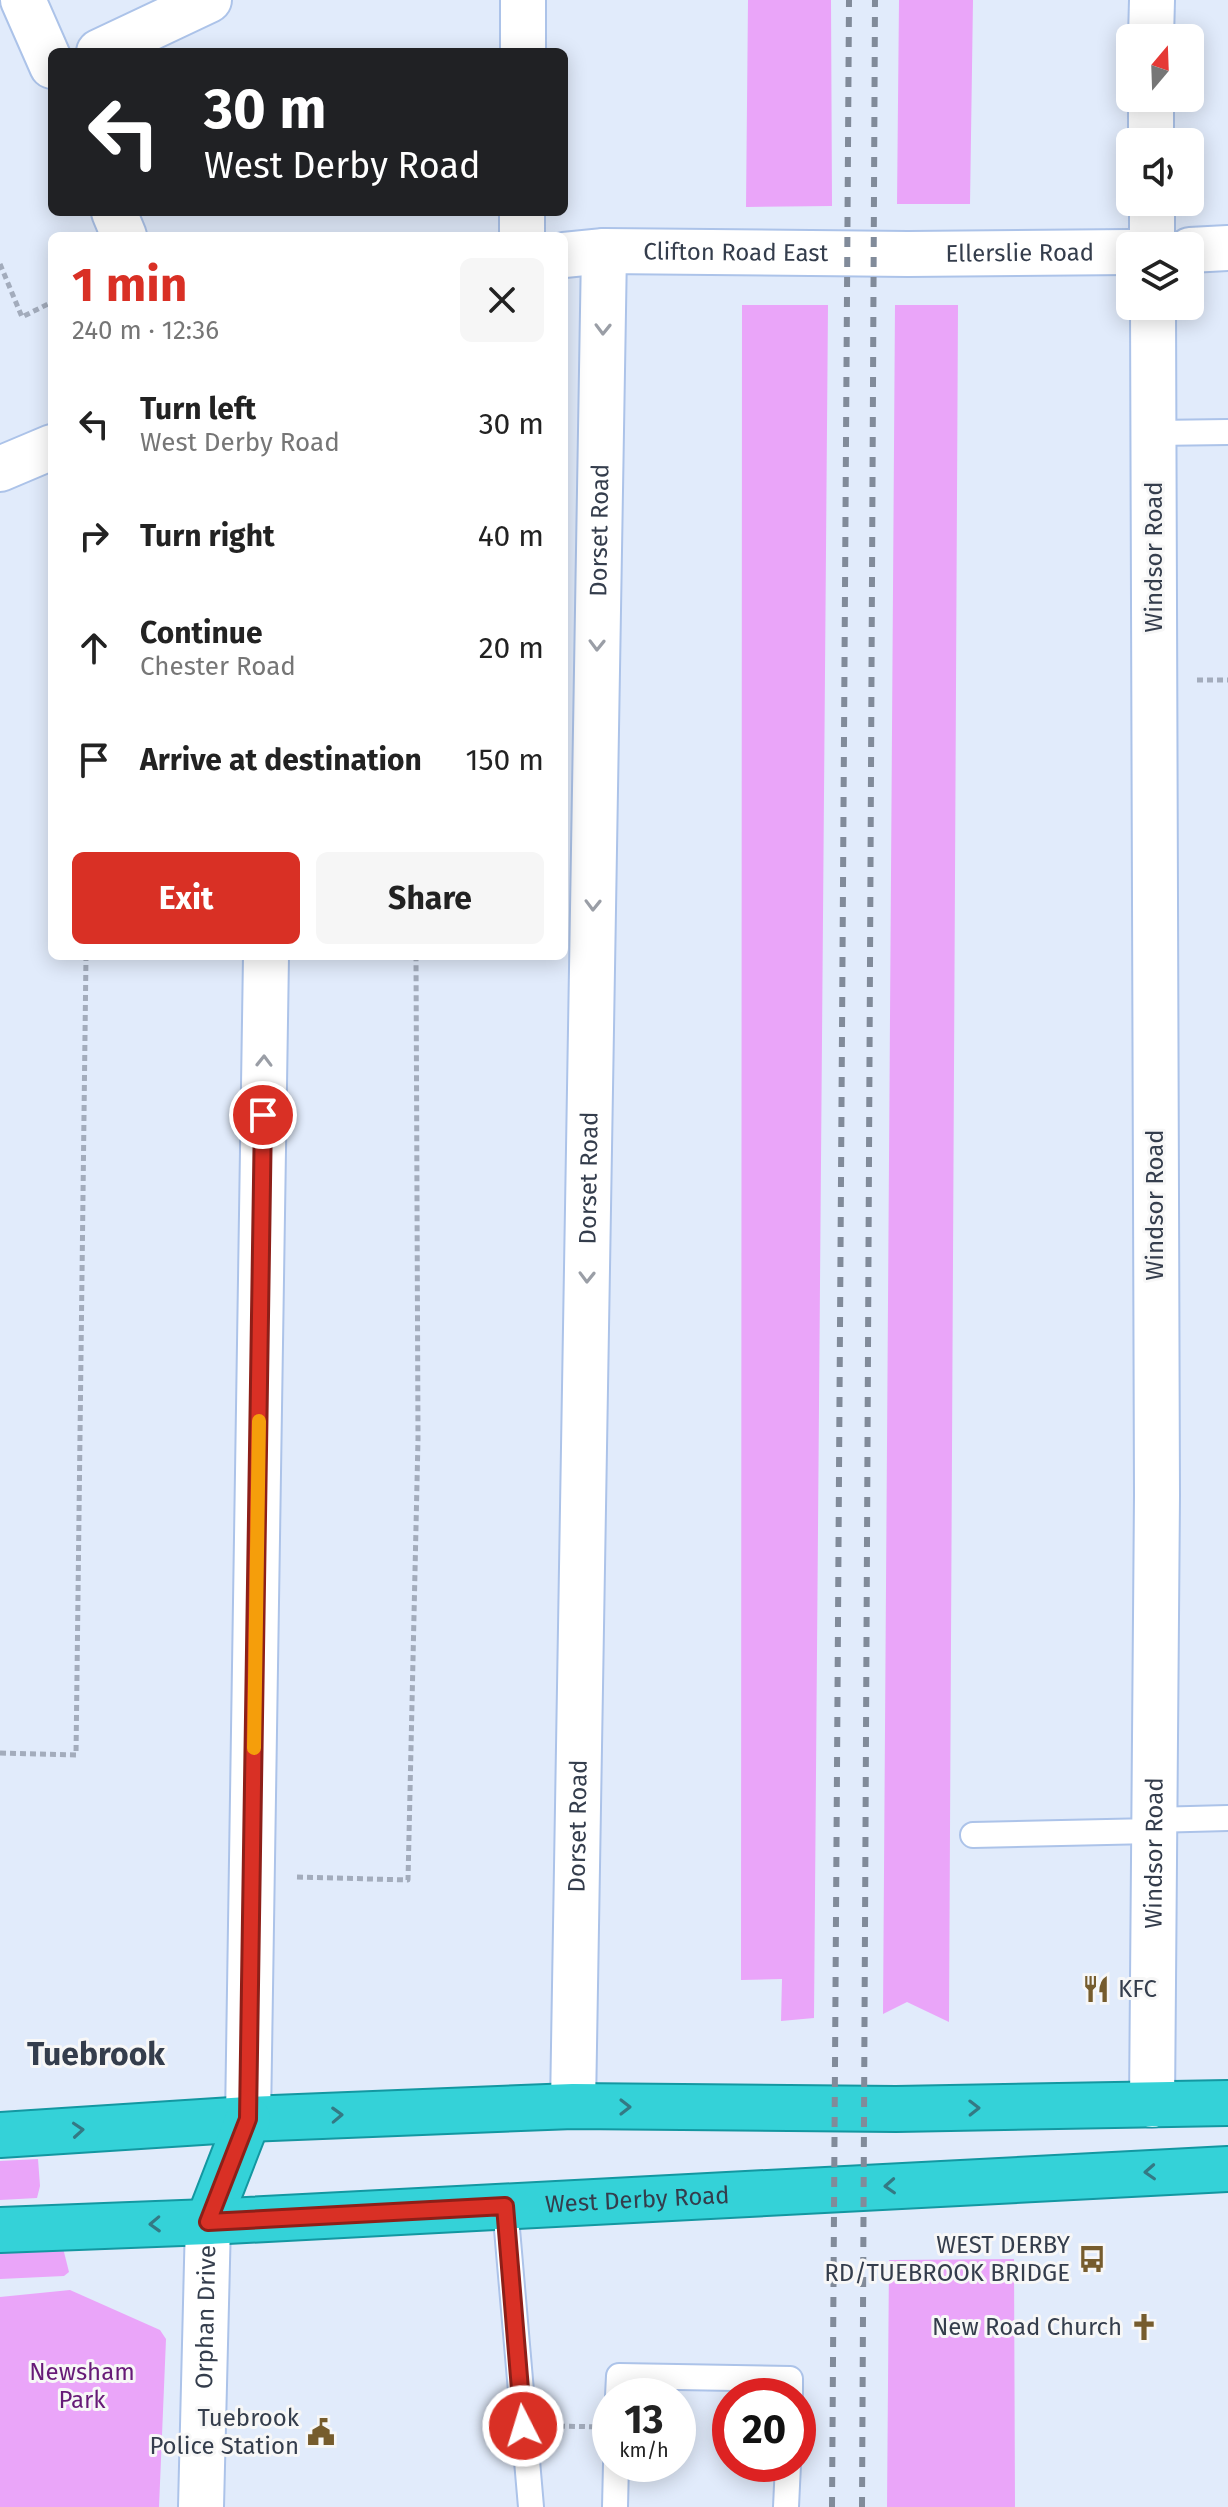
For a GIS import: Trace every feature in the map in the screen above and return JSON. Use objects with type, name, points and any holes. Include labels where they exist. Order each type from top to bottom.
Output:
[{"type":"highway","points":[[0,2135],[248,2119],[573,2106],[896,2109],[1228,2103]]},
{"type":"highway","points":[[208,2222],[248,2119]]},
{"type":"highway","name":"West Derby Road","points":[[0,2230],[1228,2169]]},
{"type":"street","points":[[23,0],[48,57]]},
{"type":"street","points":[[107,48],[209,0]]},
{"type":"street","points":[[523,0],[523,48]]},
{"type":"street","points":[[1151,24],[1152,0]]},
{"type":"street","points":[[1204,249],[1228,248]]},
{"type":"street","name":"Ellerslie Road","points":[[908,254],[1116,252]]},
{"type":"street","name":"Clifton Road East","points":[[584,253],[908,254]]},
{"type":"street","name":"Dorset Road","points":[[573,2106],[584,253]]},
{"type":"street","name":"Windsor Road","points":[[1152,2105],[1157,1495],[1153,320]]},
{"type":"street","points":[[0,469],[48,449]]},
{"type":"street","points":[[248,2119],[266,960]]},
{"type":"street","name":"Orphan Drive","points":[[201,2507],[208,2222]]},
{"type":"lane","points":[[1154,433],[1228,432]]},
{"type":"lane","points":[[973,1835],[1152,1826],[1228,1818]]},
{"type":"lane","points":[[505,2206],[531,2507]]},
{"type":"lane","points":[[619,2378],[733,2378]]},
{"type":"lane","points":[[615,2507],[616,2482]]},
{"type":"lane","points":[[786,2507],[787,2482]]},
{"type":"path","points":[[0,264],[22,317],[48,304]]},
{"type":"path","points":[[0,1753],[76,1755],[86,960]]},
{"type":"path","points":[[252,1875],[408,1880],[418,1439],[416,960]]},
{"type":"path","points":[[523,2426],[592,2427]]},
{"type":"green space","points":[[748,0],[831,0],[832,206],[746,207]]},
{"type":"green space","points":[[899,0],[973,0],[970,204],[897,204]]},
{"type":"green space","points":[[742,305],[828,305],[814,2018],[781,2021],[782,1979],[741,1980]]},
{"type":"green space","points":[[895,305],[958,305],[949,2022],[907,2002],[883,2014]]},
{"type":"green space","points":[[38,2159],[40,2186],[37,2198],[0,2200],[0,2161]]},
{"type":"green space","points":[[63,2248],[69,2272],[64,2276],[0,2279],[0,2252]]},
{"type":"green space","points":[[1014,2259],[1015,2507],[887,2507],[889,2260]]},
{"type":"green space","name":"Newsham Park","points":[[70,2290],[160,2330],[166,2339],[159,2507],[0,2507],[0,2297]]},
{"type":"railway","points":[[832,2507],[849,0]]},
{"type":"railway","points":[[862,2507],[875,0]]},
{"type":"slow traffic","points":[[254,1748],[259,1421]]},
{"type":"place","name":"KFC","points":[[1096,1989]]},
{"type":"place","name":"WEST DERBY RD/TUEBROOK BRIDGE","points":[[1092,2259]]},
{"type":"place","name":"New Road Church","points":[[1144,2327]]},
{"type":"place","name":"Tuebrook Police Station","points":[[321,2432]]},
{"type":"district","name":"Tuebrook","points":[[96,2054]]},
{"type":"route","points":[[263,1115],[248,2119],[208,2222],[505,2206],[523,2426]]}]
